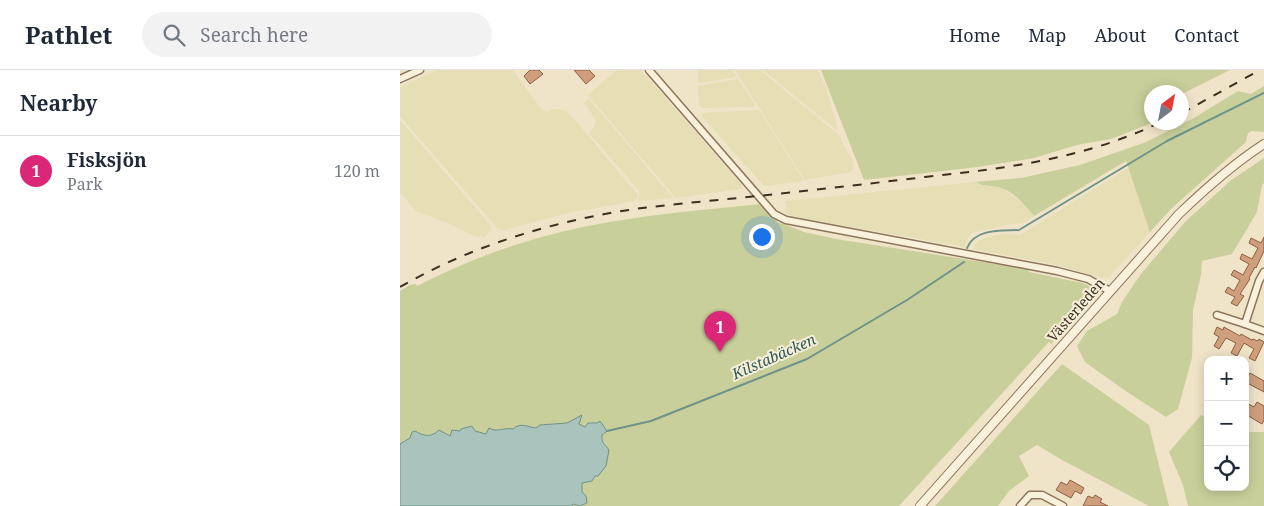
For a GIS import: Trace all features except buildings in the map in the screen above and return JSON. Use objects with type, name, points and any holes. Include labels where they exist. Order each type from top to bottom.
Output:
[{"type":"street","points":[[400,78],[420,70]]},
{"type":"street","points":[[649,70],[774,214],[786,220],[1057,271],[1088,279],[1110,291]]},
{"type":"street","name":"Västerleden","points":[[920,506],[1161,233],[1197,196],[1264,144]]},
{"type":"street","points":[[1245,324],[1264,272]]},
{"type":"street","points":[[1217,315],[1264,331]]},
{"type":"street","points":[[1020,506],[1030,495],[1035,494],[1063,506]]},
{"type":"shaded area","points":[[437,70],[513,70],[542,110],[547,112],[560,109],[566,111],[575,120],[638,195],[635,201],[568,213],[504,230],[497,228],[400,116],[400,87]]},
{"type":"shaded area","points":[[617,70],[641,70],[741,184],[741,189],[676,198],[588,95]]},
{"type":"shaded area","points":[[698,70],[732,70],[737,77],[701,83],[698,82]]},
{"type":"shaded area","points":[[735,70],[760,70],[840,136],[853,161],[854,167],[851,172],[805,180]]},
{"type":"shaded area","points":[[763,70],[817,70],[826,87],[838,131]]},
{"type":"shaded area","points":[[738,79],[755,105],[754,107],[703,108],[699,106],[698,86]]},
{"type":"shaded area","points":[[589,99],[673,198],[638,201],[640,192],[589,133],[594,127],[596,120],[584,103]]},
{"type":"shaded area","points":[[759,110],[804,181],[763,185],[701,115],[703,113]]},
{"type":"shaded area","points":[[400,120],[491,226],[491,231],[484,237],[476,237],[450,224],[416,211],[400,192]]},
{"type":"shaded area","points":[[1128,168],[1150,232],[1109,277],[1103,278],[1058,265],[973,249],[977,241],[988,237],[1005,234],[1020,235]]},
{"type":"shaded area","points":[[975,182],[980,185],[1002,188],[1025,204],[1034,216],[1023,223],[972,233],[965,247],[801,218],[782,212],[787,208],[785,201]]},
{"type":"green space","points":[[821,70],[1230,70],[1189,90],[1189,85],[1144,85],[1144,126],[1111,139],[1077,145],[1034,158],[978,167],[864,180]]},
{"type":"green space","points":[[1264,86],[1264,132],[1252,131],[1248,133],[1246,142],[1171,209],[1150,232],[1126,161],[1034,216],[1020,200],[1006,190],[975,182],[1021,178],[1080,165],[1146,142],[1170,130],[1189,130],[1189,120],[1238,91],[1251,94]]},
{"type":"green space","points":[[1264,158],[1264,183],[1257,212],[1232,254],[1202,261],[1201,275],[1193,310],[1192,358],[1178,409],[1166,417],[1085,362],[1077,346],[1087,331],[1117,314],[1122,302],[1141,274],[1185,222],[1230,181]]},
{"type":"green space","points":[[761,204],[778,222],[804,232],[836,239],[1028,269],[1029,272],[1082,283],[1089,286],[1093,295],[1056,339],[1051,344],[1049,342],[899,506],[400,506],[400,291],[410,285],[416,284],[417,286],[477,259],[540,237],[649,216]]},
{"type":"green space","points":[[1062,364],[1149,425],[1169,506],[1149,506],[1037,445],[1019,456],[1029,476],[1009,491],[998,506],[935,506]]},
{"type":"green space","points":[[1201,415],[1204,417],[1204,491],[1249,491],[1249,432],[1264,432],[1264,506],[1188,506],[1183,485],[1169,452]]},
{"type":"water","points":[[582,415],[579,424],[585,427],[588,423],[600,421],[607,431],[602,435],[602,440],[609,450],[606,466],[598,476],[595,476],[592,481],[582,483],[582,492],[586,496],[587,503],[580,506],[573,504],[572,506],[400,506],[400,444],[410,438],[412,432],[415,431],[427,435],[439,430],[450,436],[452,430],[460,431],[472,426],[475,431],[486,434],[489,428],[495,430],[513,429],[521,425],[536,428],[540,425],[567,423]]},
{"type":"waterway","name":"Kilstabäcken","points":[[967,248],[976,237],[982,234],[1019,230],[1167,141],[1264,93]]},
{"type":"waterway","name":"Kilstabäcken","points":[[607,431],[651,421],[807,359],[907,300],[964,262]]},
{"type":"railway","points":[[1189,109],[1260,70]]},
{"type":"railway","points":[[400,287],[427,272],[484,247],[574,220],[649,207],[956,174],[1016,165],[1045,160],[1103,145],[1144,130]]},
{"type":"place","name":"Fisksjön","points":[[720,352]]}]
